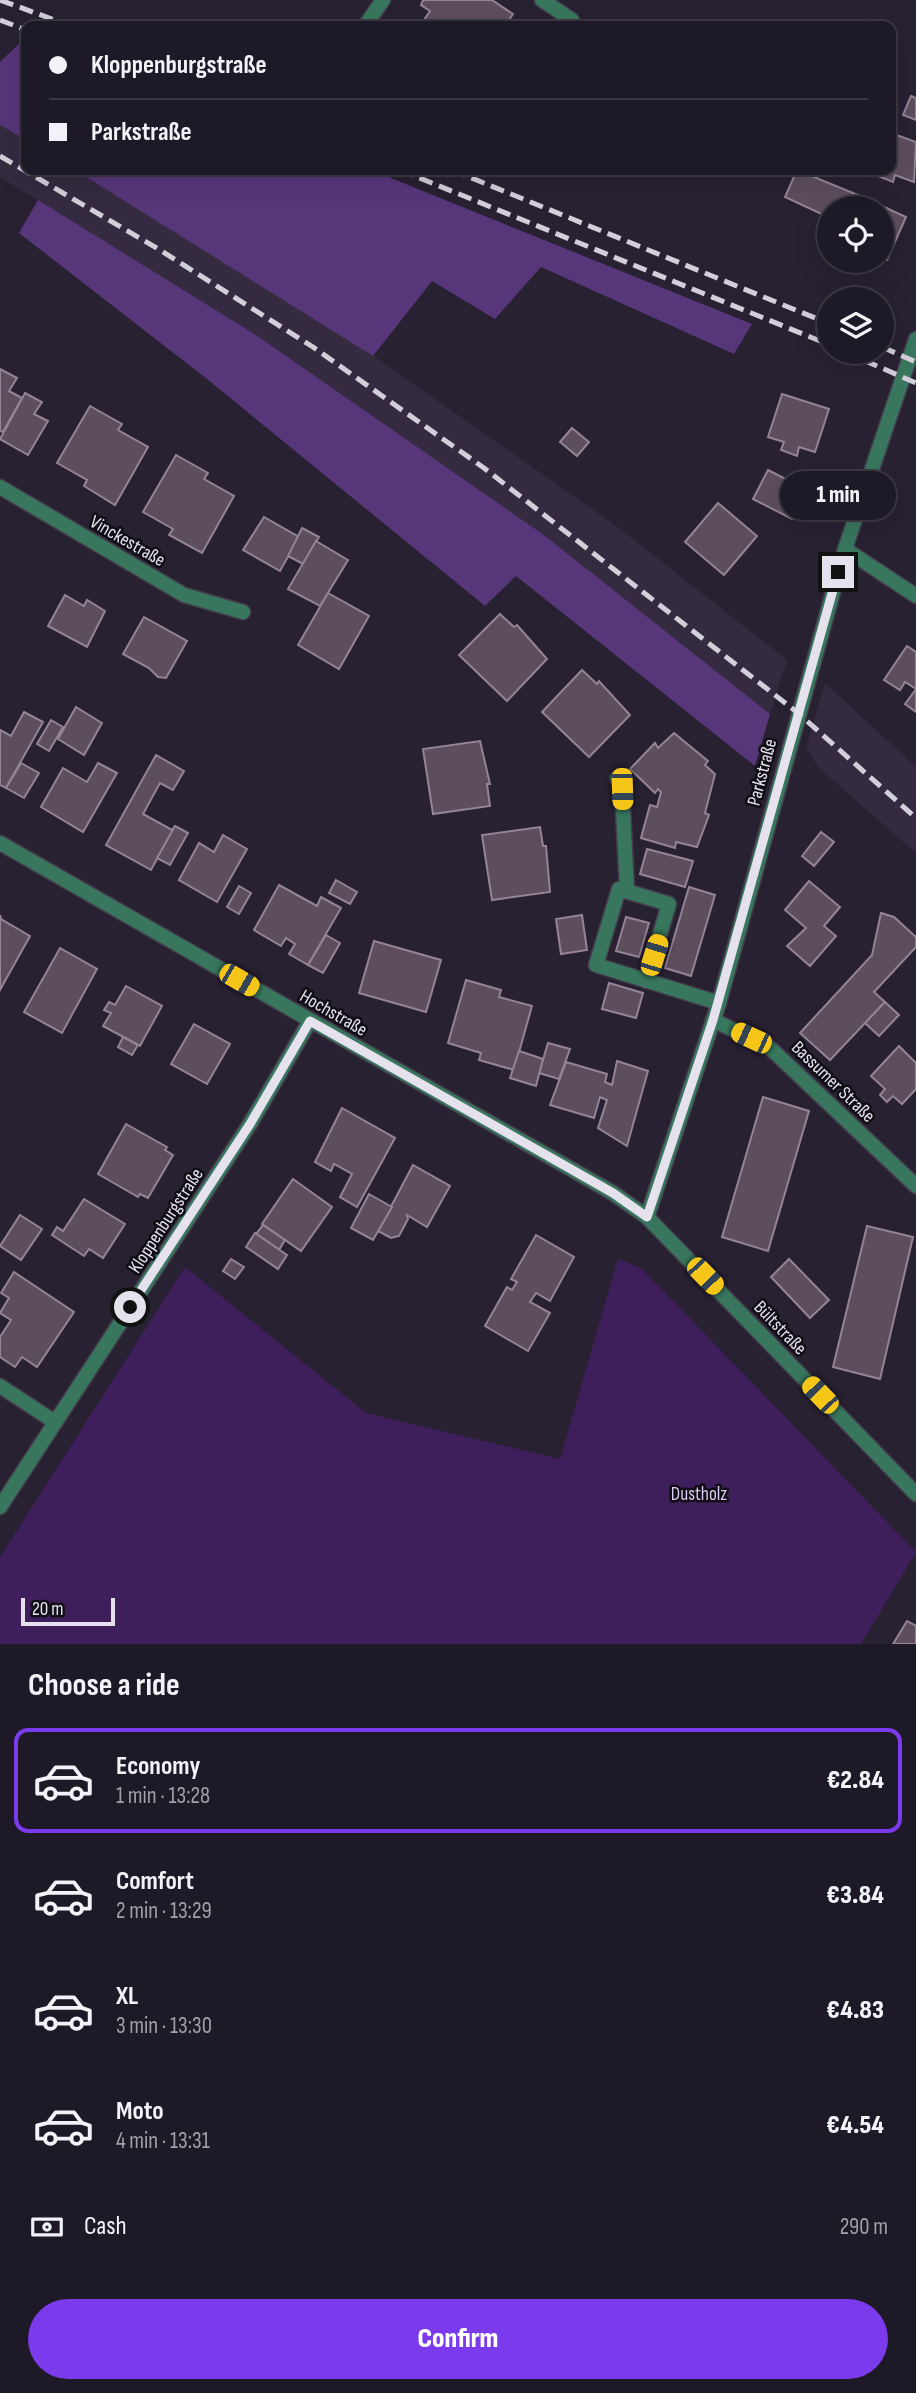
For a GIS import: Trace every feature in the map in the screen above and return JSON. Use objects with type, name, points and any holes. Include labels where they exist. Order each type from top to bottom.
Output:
[{"type":"street","points":[[368,21],[383,0]]},
{"type":"street","points":[[542,0],[572,20]]},
{"type":"street","name":"Parkstraße","points":[[647,1217],[719,1003],[845,549],[916,339]]},
{"type":"street","name":"Vinckestraße","points":[[0,487],[184,595],[243,612]]},
{"type":"street","points":[[845,549],[916,597]]},
{"type":"street","points":[[617,778],[622,789],[627,891]]},
{"type":"street","name":"Hochstraße","points":[[0,843],[613,1193],[647,1217]]},
{"type":"street","points":[[646,981],[669,904],[619,889],[596,965],[646,981],[719,1003]]},
{"type":"street","name":"Bassumer Straße","points":[[713,1020],[769,1047],[916,1186]]},
{"type":"street","name":"Kloppenburgstraße","points":[[0,1507],[250,1124],[310,1021]]},
{"type":"street","name":"Bültstraße","points":[[647,1217],[916,1494]]},
{"type":"street","points":[[0,1387],[55,1422]]},
{"type":"shaded area","points":[[21,42],[21,137],[0,125],[0,62]]},
{"type":"shaded area","points":[[0,125],[21,137],[21,175],[83,175],[335,329],[615,525],[787,660],[770,714],[544,535],[256,335],[0,177]]},
{"type":"shaded area","points":[[83,175],[383,175],[752,324],[734,354],[541,267],[495,319],[432,281],[373,356]]},
{"type":"shaded area","points":[[38,200],[256,335],[544,535],[770,714],[755,766],[516,576],[485,606],[207,379],[19,233]]},
{"type":"shaded area","points":[[825,683],[916,767],[916,853],[819,768],[806,748]]},
{"type":"green space","name":"Dustholz","points":[[618,1259],[642,1269],[916,1552],[861,1644],[0,1644],[0,1557],[185,1267],[366,1413],[560,1459]]},
{"type":"building","points":[[423,0],[492,0],[513,14],[508,21],[423,21],[430,11],[421,5]]},
{"type":"building","points":[[911,96],[916,98],[916,120],[903,115]]},
{"type":"building","points":[[896,135],[916,142],[914,182],[895,175]]},
{"type":"building","points":[[795,175],[809,175],[858,195],[817,196],[817,212],[785,197]]},
{"type":"building","points":[[876,175],[895,175],[893,182]]},
{"type":"building","points":[[894,212],[906,217],[894,244]]},
{"type":"building","points":[[0,369],[17,378],[9,391],[22,398],[3,432],[0,431]]},
{"type":"building","points":[[25,393],[42,402],[34,414],[48,421],[28,455],[0,439]]},
{"type":"building","points":[[782,394],[829,409],[815,452],[799,447],[797,456],[781,450],[784,442],[768,437]]},
{"type":"building","points":[[90,406],[122,424],[118,430],[148,447],[115,505],[84,486],[87,480],[57,463]]},
{"type":"building","points":[[572,428],[589,442],[577,456],[560,442]]},
{"type":"building","points":[[176,455],[208,473],[204,479],[234,496],[202,553],[169,535],[173,529],[143,512]]},
{"type":"building","points":[[768,470],[807,490],[792,519],[753,499]]},
{"type":"building","points":[[718,503],[757,536],[724,575],[685,542]]},
{"type":"building","points":[[264,517],[299,537],[280,571],[243,550]]},
{"type":"building","points":[[302,528],[319,537],[303,564],[288,556]]},
{"type":"building","points":[[316,541],[348,560],[320,606],[288,589]]},
{"type":"building","points":[[328,593],[369,616],[339,669],[298,645]]},
{"type":"building","points":[[65,595],[84,606],[87,600],[105,611],[87,647],[48,626]]},
{"type":"building","points":[[500,614],[514,627],[517,625],[547,659],[507,701],[459,655]]},
{"type":"building","points":[[144,617],[187,641],[166,678],[158,677],[149,668],[123,654]]},
{"type":"building","points":[[907,646],[916,652],[916,689],[905,682],[900,690],[884,680]]},
{"type":"building","points":[[582,670],[597,684],[599,681],[630,715],[589,757],[542,712]]},
{"type":"building","points":[[916,689],[916,712],[905,704]]},
{"type":"building","points":[[76,707],[102,723],[84,755],[58,739]]},
{"type":"building","points":[[24,712],[43,722],[6,788],[0,785],[0,730],[11,736]]},
{"type":"building","points":[[51,720],[63,727],[49,751],[37,744]]},
{"type":"building","points":[[674,733],[708,761],[705,765],[715,774],[705,813],[709,815],[697,847],[676,842],[675,848],[641,838],[650,805],[657,807],[661,792],[658,789],[655,793],[630,769],[655,743],[658,748]]},
{"type":"building","points":[[480,741],[490,784],[487,784],[490,806],[433,814],[423,749]]},
{"type":"building","points":[[156,755],[184,771],[173,790],[160,783],[143,814],[172,830],[175,826],[151,870],[106,845]]},
{"type":"building","points":[[21,763],[39,773],[24,798],[6,788]]},
{"type":"building","points":[[98,763],[117,773],[83,832],[41,807],[63,768],[87,782]]},
{"type":"building","points":[[175,826],[188,833],[170,865],[157,858]]},
{"type":"building","points":[[540,827],[543,846],[546,846],[550,892],[492,900],[482,835]]},
{"type":"building","points":[[821,832],[834,842],[814,866],[802,856]]},
{"type":"building","points":[[223,835],[247,849],[217,902],[179,880],[199,843],[214,852]]},
{"type":"building","points":[[647,849],[693,861],[685,887],[640,874]]},
{"type":"building","points":[[336,880],[357,892],[350,904],[329,893]]},
{"type":"building","points":[[809,881],[840,907],[824,926],[836,936],[810,966],[787,946],[806,928],[785,910]]},
{"type":"building","points":[[279,885],[317,906],[321,897],[341,908],[308,965],[289,954],[295,944],[286,938],[281,946],[254,930]]},
{"type":"building","points":[[239,886],[251,893],[239,914],[227,907]]},
{"type":"building","points":[[689,887],[715,895],[691,976],[665,968]]},
{"type":"building","points":[[881,913],[894,917],[916,937],[916,947],[874,992],[885,1002],[830,1060],[800,1033],[872,955]]},
{"type":"building","points":[[0,915],[1,919],[30,936],[0,990]]},
{"type":"building","points":[[582,915],[587,950],[561,954],[556,919]]},
{"type":"building","points":[[626,917],[649,923],[639,957],[616,951]]},
{"type":"building","points":[[326,935],[340,943],[323,973],[308,965]]},
{"type":"building","points":[[374,941],[441,960],[426,1012],[359,993]]},
{"type":"building","points":[[60,948],[97,969],[62,1033],[24,1012]]},
{"type":"building","points":[[466,980],[501,990],[499,997],[532,1006],[514,1070],[479,1060],[481,1053],[448,1043]]},
{"type":"building","points":[[609,983],[643,993],[636,1018],[602,1009]]},
{"type":"building","points":[[126,986],[162,1006],[140,1046],[103,1026],[111,1013],[104,1010],[109,1002],[115,1005]]},
{"type":"building","points":[[885,1002],[899,1015],[879,1036],[865,1023]]},
{"type":"building","points":[[194,1024],[230,1044],[207,1084],[171,1064]]},
{"type":"building","points":[[123,1037],[138,1045],[132,1055],[118,1047]]},
{"type":"building","points":[[548,1043],[570,1049],[559,1079],[539,1073]]},
{"type":"building","points":[[899,1046],[916,1063],[916,1089],[902,1104],[893,1096],[887,1102],[880,1095],[885,1089],[871,1076]]},
{"type":"building","points":[[519,1051],[543,1059],[536,1086],[510,1078]]},
{"type":"building","points":[[617,1061],[648,1071],[627,1146],[598,1128],[607,1100],[600,1097],[594,1118],[550,1105],[566,1062],[607,1074],[605,1082],[612,1085]]},
{"type":"building","points":[[763,1097],[809,1111],[768,1251],[722,1237]]},
{"type":"building","points":[[342,1108],[395,1138],[357,1207],[340,1197],[352,1174],[334,1164],[331,1171],[315,1162]]},
{"type":"building","points":[[126,1124],[167,1147],[165,1150],[173,1155],[148,1198],[140,1194],[138,1197],[98,1174]]},
{"type":"building","points":[[413,1165],[450,1186],[427,1227],[407,1215],[408,1219],[399,1236],[391,1238],[378,1231]]},
{"type":"building","points":[[293,1179],[332,1207],[301,1251],[262,1224]]},
{"type":"building","points":[[369,1194],[392,1207],[373,1240],[351,1228]]},
{"type":"building","points":[[84,1199],[125,1224],[103,1258],[89,1249],[84,1256],[52,1235],[57,1227],[63,1231]]},
{"type":"building","points":[[20,1215],[42,1229],[21,1260],[0,1246]]},
{"type":"building","points":[[263,1225],[285,1240],[279,1250],[256,1234]]},
{"type":"building","points":[[867,1226],[913,1237],[880,1379],[833,1367]]},
{"type":"building","points":[[255,1233],[287,1255],[278,1269],[246,1247]]},
{"type":"building","points":[[536,1235],[574,1257],[550,1301],[536,1293],[530,1302],[550,1313],[528,1351],[485,1326],[507,1287],[512,1290],[517,1282],[511,1279]]},
{"type":"building","points":[[231,1259],[244,1267],[235,1279],[223,1271]]},
{"type":"building","points":[[789,1259],[829,1300],[810,1318],[771,1277]]},
{"type":"building","points":[[14,1272],[74,1312],[37,1367],[22,1357],[15,1367],[0,1357],[0,1337],[11,1320],[0,1313],[9,1298],[1,1293]]},
{"type":"building","points":[[907,1621],[916,1626],[916,1644],[893,1644]]},
{"type":"railway","points":[[0,0],[57,21]]},
{"type":"railway","points":[[0,20],[21,28]]},
{"type":"railway","points":[[0,156],[21,168]]},
{"type":"railway","points":[[32,175],[160,250],[313,347],[484,468],[798,713],[916,818]]},
{"type":"railway","points":[[412,175],[817,340]]},
{"type":"railway","points":[[464,175],[817,319]]},
{"type":"railway","points":[[894,352],[916,362]]},
{"type":"railway","points":[[872,364],[916,383]]},
{"type":"route","points":[[130,1307],[250,1124],[310,1021],[613,1193],[647,1217],[713,1020],[838,572]]}]
